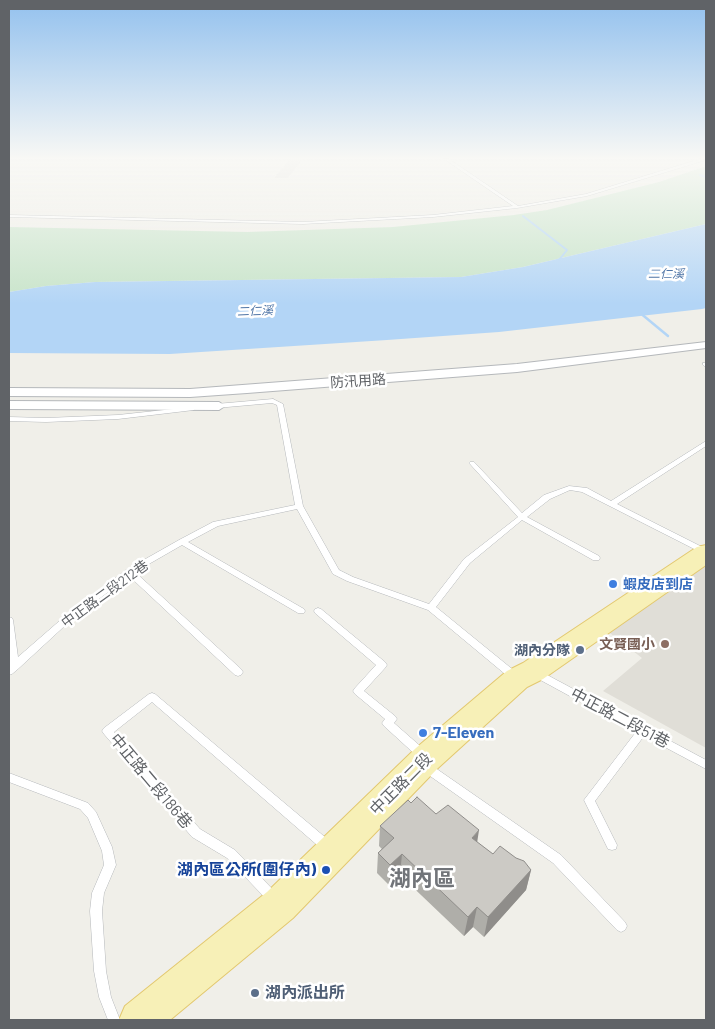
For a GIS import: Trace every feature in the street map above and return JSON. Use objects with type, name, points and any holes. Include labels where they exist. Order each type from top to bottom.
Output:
[{"type":"main road","name":"中正路二段","points":[[139,1020],[280,905],[424,760],[525,675],[706,552]]},
{"type":"street","name":"防汛用路","points":[[9,392],[180,393],[246,389],[517,368],[706,345]]},
{"type":"street","points":[[9,405],[219,406]]},
{"type":"lane","points":[[9,216],[303,223],[423,217],[517,207]]},
{"type":"lane","name":"中正路二段51巷","points":[[219,406],[273,401],[280,404],[299,506],[336,572],[350,579],[431,608],[525,675],[644,731],[706,765]]},
{"type":"lane","points":[[9,419],[46,420],[118,417],[219,406]]},
{"type":"lane","points":[[611,504],[706,443]]},
{"type":"lane","points":[[472,463],[522,517],[596,558]]},
{"type":"lane","points":[[431,608],[467,561],[547,497],[569,488],[584,490],[706,552]]},
{"type":"lane","name":"中正路二段212巷","points":[[12,669],[67,619],[129,572],[216,524],[299,506]]},
{"type":"lane","points":[[182,542],[301,611]]},
{"type":"lane","points":[[129,572],[238,672]]},
{"type":"lane","points":[[318,611],[382,664],[358,691],[392,719],[387,723],[424,760],[557,860],[621,926]]},
{"type":"lane","points":[[9,620],[12,669]]},
{"type":"lane","name":"中正路二段186巷","points":[[280,905],[231,854],[196,833],[107,731],[152,697],[333,851]]},
{"type":"lane","points":[[612,845],[589,800],[644,731]]},
{"type":"lane","points":[[9,777],[84,806],[92,815],[108,851],[110,865],[98,893],[96,911],[100,971],[105,997],[114,1020]]},
{"type":"shaded area","name":"文賢國小","points":[[706,560],[706,748],[603,691],[642,658],[606,630]]},
{"type":"green space","points":[[559,207],[706,207],[706,224],[523,267],[461,277],[95,282],[46,286],[9,292],[9,227],[247,232],[393,227],[547,210]]},
{"type":"water","name":"二仁溪","points":[[706,224],[706,308],[702,309],[499,332],[170,354],[9,353],[9,292],[46,286],[95,282],[461,277],[523,267]]},
{"type":"building","points":[[417,797],[436,814],[448,805],[479,830],[472,838],[493,854],[500,846],[516,858],[524,861],[531,870],[488,917],[477,907],[468,917],[402,854],[390,865],[378,853],[394,838],[380,826],[408,800],[411,803]]},
{"type":"waterway","points":[[523,216],[567,250],[559,260]]},
{"type":"waterway","points":[[639,312],[668,336]]},
{"type":"place","name":"蝦皮店到店","points":[[613,584]]},
{"type":"place","name":"文賢國小","points":[[665,644]]},
{"type":"place","name":"湖內分隊","points":[[580,650]]},
{"type":"place","name":"7-Eleven","points":[[423,733]]},
{"type":"place","name":"湖內區公所(圍仔內)","points":[[326,870]]},
{"type":"place","name":"湖內派出所","points":[[255,993]]},
{"type":"district","name":"湖內區","points":[[422,879]]}]
